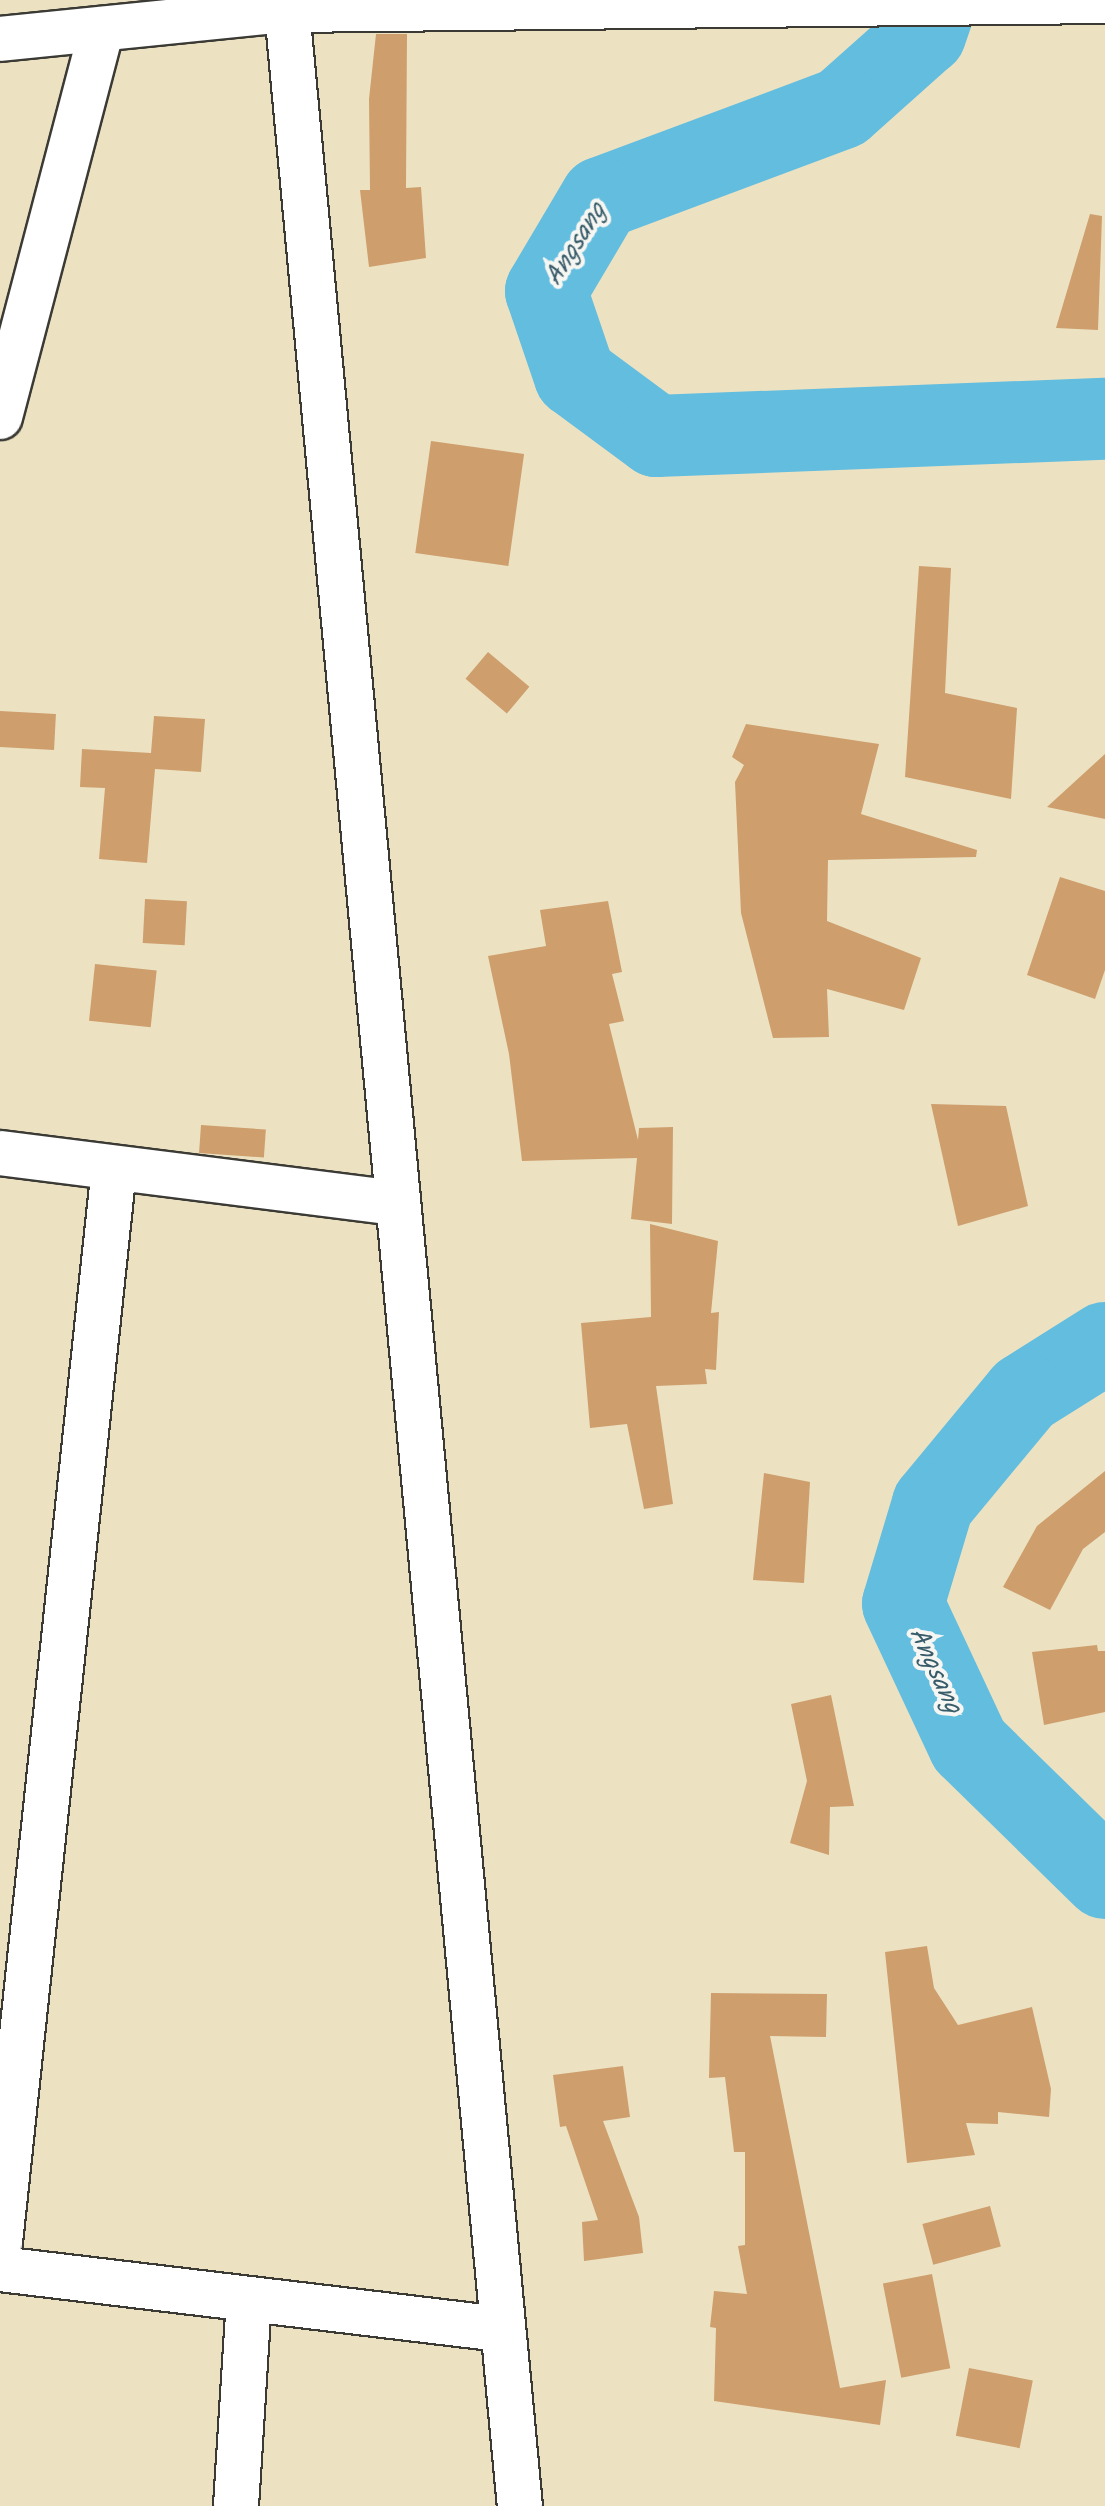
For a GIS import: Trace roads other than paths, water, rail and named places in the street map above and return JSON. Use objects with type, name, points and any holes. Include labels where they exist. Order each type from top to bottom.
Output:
[{"type":"street","points":[[0,39],[102,29],[211,9],[1105,1]]},
{"type":"street","points":[[287,10],[500,2329],[520,2506]]},
{"type":"street","points":[[0,417],[102,29]]},
{"type":"street","points":[[0,1153],[397,1203]]},
{"type":"street","points":[[0,2242],[114,1169]]},
{"type":"street","points":[[0,2269],[500,2329]]},
{"type":"street","points":[[236,2506],[249,2300]]},
{"type":"waterway","name":"Angsang","points":[[937,0],[925,34],[842,108],[601,198],[546,291],[575,376],[656,436],[1105,419]]},
{"type":"waterway","name":"Angsang","points":[[1105,1343],[1024,1394],[933,1504],[903,1604],[969,1745],[1105,1878]]}]
